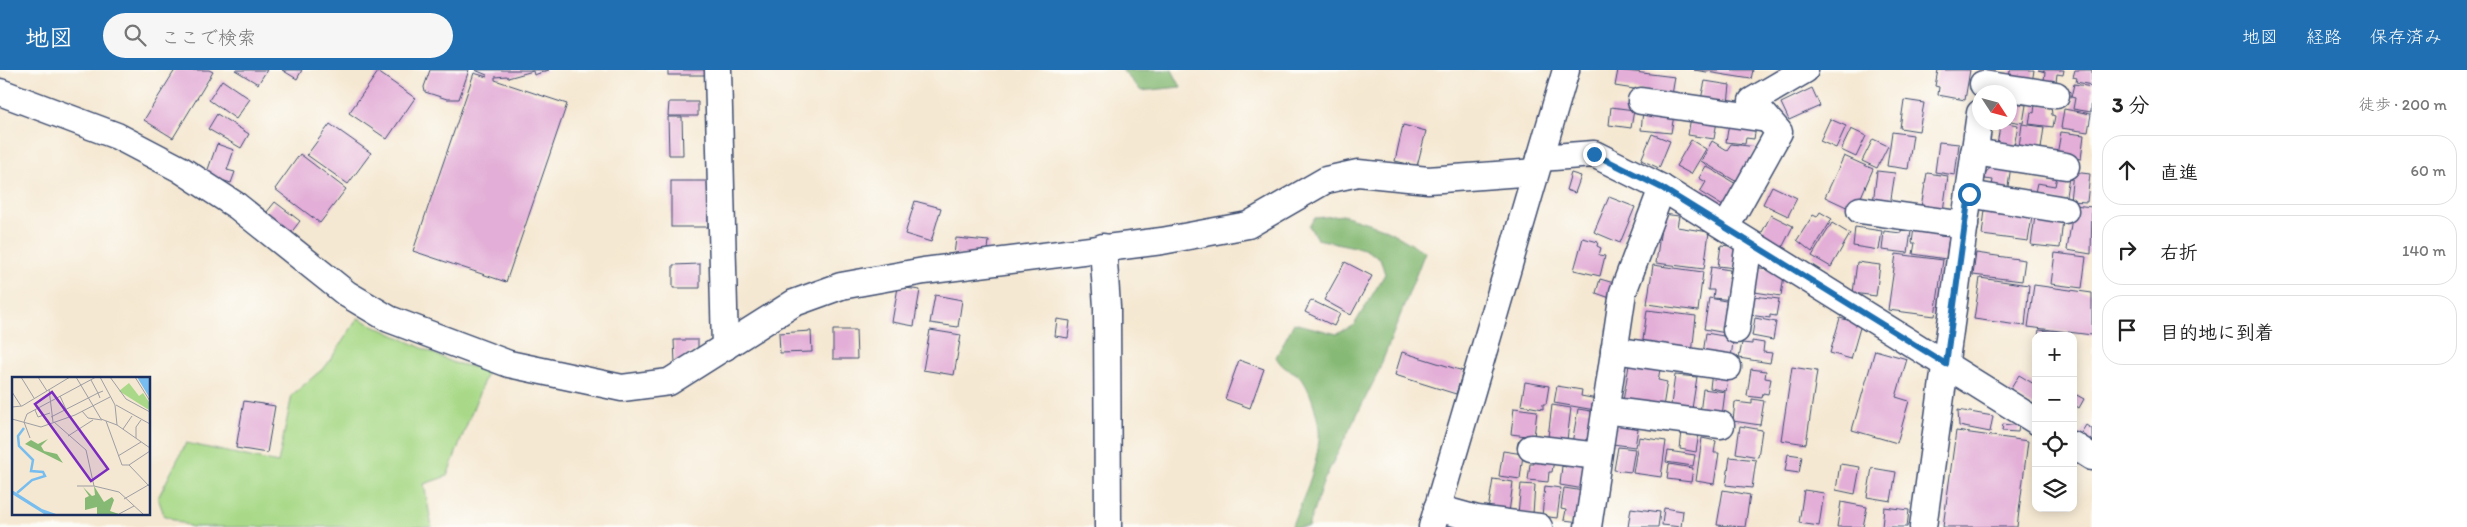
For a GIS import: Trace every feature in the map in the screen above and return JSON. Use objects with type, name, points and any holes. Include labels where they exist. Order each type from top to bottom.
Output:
[{"type":"street","points":[[718,70],[725,347]]},
{"type":"street","points":[[1539,527],[1477,519],[1434,518],[1566,70]]},
{"type":"street","points":[[1726,228],[1778,132],[1752,101],[1805,70]]},
{"type":"street","points":[[1984,82],[2056,95]]},
{"type":"street","points":[[0,92],[117,136],[180,169],[237,206],[347,294],[390,319],[508,364],[622,388],[669,382],[794,303],[841,286],[924,271],[1162,241],[1248,225],[1326,180],[1358,173],[1428,180],[1538,165],[1594,154],[1662,188],[2032,418]]},
{"type":"street","points":[[1641,101],[1768,119]]},
{"type":"street","points":[[1923,527],[1977,130]]},
{"type":"street","points":[[1974,152],[2066,166]]},
{"type":"street","points":[[1588,527],[1623,292],[1662,188]]},
{"type":"street","points":[[1969,194],[2065,210]]},
{"type":"street","points":[[1860,210],[1965,225]]},
{"type":"street","points":[[1736,330],[1749,242]]},
{"type":"street","points":[[1103,247],[1107,307],[1108,527]]},
{"type":"street","points":[[1614,350],[1728,367]]},
{"type":"street","points":[[1605,410],[1721,425]]},
{"type":"street","points":[[1531,448],[1598,456]]},
{"type":"street","points":[[2077,448],[2092,457]]},
{"type":"green space","points":[[1122,70],[1172,70],[1181,87],[1141,91]]},
{"type":"green space","points":[[1343,215],[1384,228],[1425,252],[1377,375],[1324,480],[1308,527],[1291,527],[1312,474],[1319,433],[1314,408],[1305,383],[1298,375],[1282,366],[1276,357],[1294,323],[1337,334],[1354,325],[1385,274],[1380,258],[1364,249],[1317,239],[1309,226],[1315,218]]},
{"type":"green space","points":[[358,318],[454,363],[488,370],[447,476],[424,484],[432,527],[191,527],[164,515],[158,498],[186,443],[278,463],[292,395],[326,366]]},
{"type":"building","points":[[175,70],[209,70],[213,72],[173,138],[144,120]]},
{"type":"building","points":[[235,70],[267,70],[258,84]]},
{"type":"building","points":[[282,70],[302,70],[297,79]]},
{"type":"building","points":[[430,70],[469,70],[459,99],[447,99],[425,92],[424,87]]},
{"type":"building","points":[[475,70],[549,70],[534,75],[533,71],[508,78],[507,76],[495,77],[495,80],[567,104],[506,282],[413,251],[474,73],[487,77],[487,75]]},
{"type":"building","points":[[668,70],[707,70],[707,75],[668,75]]},
{"type":"building","points":[[1618,70],[1675,77],[1672,95],[1615,86]]},
{"type":"building","points":[[1694,70],[1753,70],[1751,79]]},
{"type":"building","points":[[1938,70],[1970,70],[1965,100],[1938,95],[1939,87],[1935,86]]},
{"type":"building","points":[[2010,70],[2034,70],[2032,83],[2009,80]]},
{"type":"building","points":[[2038,70],[2064,70],[2063,75],[2057,74],[2056,82],[2044,80],[2045,72]]},
{"type":"building","points":[[2075,70],[2092,70],[2092,85],[2076,82],[2077,78],[2073,77]]},
{"type":"building","points":[[378,72],[415,98],[387,139],[349,113]]},
{"type":"building","points":[[222,80],[250,99],[236,119],[209,100]]},
{"type":"building","points":[[1705,81],[1730,85],[1728,104],[1701,99]]},
{"type":"building","points":[[2074,84],[2092,87],[2091,112],[2073,109],[2075,98],[2071,97]]},
{"type":"building","points":[[1812,88],[1820,106],[1789,120],[1781,103]]},
{"type":"building","points":[[1904,100],[1924,103],[1919,131],[1900,128]]},
{"type":"building","points":[[669,102],[698,102],[698,116],[668,116]]},
{"type":"building","points":[[2017,103],[2026,105],[2023,123],[2017,122]]},
{"type":"building","points":[[2035,104],[2051,106],[2052,115],[2055,116],[2053,127],[2029,124],[2031,112],[2034,113]]},
{"type":"building","points":[[1611,107],[1634,110],[1631,128],[1609,125]]},
{"type":"building","points":[[2064,109],[2091,114],[2088,132],[2061,128]]},
{"type":"building","points":[[1643,111],[1674,115],[1671,133],[1641,130]]},
{"type":"building","points":[[217,114],[249,134],[241,148],[208,129]]},
{"type":"building","points":[[668,117],[682,117],[683,155],[669,155]]},
{"type":"building","points":[[1691,117],[1717,121],[1714,139],[1688,135]]},
{"type":"building","points":[[1830,119],[1846,126],[1836,148],[1820,141]]},
{"type":"building","points":[[1729,123],[1756,127],[1754,139],[1746,138],[1745,144],[1726,142]]},
{"type":"building","points":[[330,124],[371,153],[348,184],[307,155]]},
{"type":"building","points":[[2022,124],[2044,127],[2040,156],[2019,147]]},
{"type":"building","points":[[1403,125],[1426,131],[1417,166],[1395,161]]},
{"type":"building","points":[[2018,125],[2013,152],[1996,149],[2000,130],[2017,130]]},
{"type":"building","points":[[1851,129],[1866,136],[1856,157],[1841,150]]},
{"type":"building","points":[[1892,132],[1913,135],[1908,169],[1887,166]]},
{"type":"building","points":[[2061,132],[2084,135],[2081,159],[2057,155]]},
{"type":"building","points":[[1652,134],[1670,141],[1659,168],[1641,160]]},
{"type":"building","points":[[1873,139],[1888,146],[1877,168],[1862,161]]},
{"type":"building","points":[[1691,140],[1706,149],[1691,174],[1676,166]]},
{"type":"building","points":[[1712,141],[1727,150],[1731,144],[1757,147],[1737,182],[1701,161]]},
{"type":"building","points":[[1939,142],[1959,144],[1955,175],[1935,172]]},
{"type":"building","points":[[217,144],[234,150],[227,170],[235,172],[231,183],[206,175]]},
{"type":"building","points":[[300,154],[346,189],[320,223],[275,189]]},
{"type":"building","points":[[1844,156],[1873,169],[1855,211],[1825,197]]},
{"type":"building","points":[[1996,163],[2011,166],[2007,193],[1991,190],[1993,180],[1985,179],[1986,172]]},
{"type":"building","points":[[1706,166],[1736,184],[1723,206],[1700,192],[1706,182],[1699,178]]},
{"type":"building","points":[[1877,171],[1895,173],[1890,205],[1873,203]]},
{"type":"building","points":[[2073,172],[2090,174],[2087,202],[2070,201]]},
{"type":"building","points":[[1571,173],[1581,176],[1575,193],[1566,190]]},
{"type":"building","points":[[1927,173],[1948,176],[1943,211],[1921,207]]},
{"type":"building","points":[[2057,176],[2069,177],[2065,202],[2034,197],[2037,183],[2055,186]]},
{"type":"building","points":[[671,181],[708,181],[708,227],[671,227]]},
{"type":"building","points":[[1772,186],[1797,198],[1788,216],[1763,204]]},
{"type":"building","points":[[1609,197],[1635,207],[1620,243],[1594,232]]},
{"type":"building","points":[[915,201],[941,208],[931,242],[905,234]]},
{"type":"building","points":[[275,202],[300,221],[287,238],[262,218]]},
{"type":"building","points":[[2074,205],[2092,207],[2091,254],[2067,250]]},
{"type":"building","points":[[1985,210],[2032,217],[2028,241],[1982,235]]},
{"type":"building","points":[[1820,212],[1832,219],[1812,252],[1797,240],[1813,215],[1817,217]]},
{"type":"building","points":[[1663,214],[1679,216],[1677,227],[1709,232],[1704,269],[1656,263]]},
{"type":"building","points":[[1771,215],[1793,226],[1782,248],[1760,236]]},
{"type":"building","points":[[2035,216],[2063,219],[2060,248],[2031,245]]},
{"type":"building","points":[[1832,223],[1850,234],[1831,267],[1812,256]]},
{"type":"building","points":[[1855,227],[1882,231],[1879,250],[1853,246]]},
{"type":"building","points":[[1914,227],[1941,230],[1940,236],[1949,237],[1946,259],[1913,254],[1915,243],[1912,243]]},
{"type":"building","points":[[1901,230],[1911,231],[1908,253],[1882,250],[1884,231],[1901,233]]},
{"type":"building","points":[[956,238],[989,241],[987,258],[954,255]]},
{"type":"building","points":[[1583,238],[1598,242],[1597,246],[1601,248],[1599,255],[1605,256],[1600,276],[1574,270]]},
{"type":"building","points":[[1721,245],[1738,247],[1735,268],[1718,266]]},
{"type":"building","points":[[1976,253],[2025,260],[2022,281],[1973,275]]},
{"type":"building","points":[[2055,253],[2086,257],[2082,288],[2051,284]]},
{"type":"building","points":[[1896,254],[1943,260],[1935,316],[1888,310]]},
{"type":"building","points":[[1345,262],[1372,276],[1351,315],[1324,300]]},
{"type":"building","points":[[1857,262],[1880,265],[1876,296],[1853,293]]},
{"type":"building","points":[[700,264],[700,288],[673,288],[673,265]]},
{"type":"building","points":[[1653,265],[1703,272],[1698,311],[1647,304]]},
{"type":"building","points":[[1711,267],[1730,270],[1729,279],[1735,280],[1733,300],[1713,298],[1714,290],[1708,290]]},
{"type":"building","points":[[1752,267],[1777,270],[1784,275],[1781,296],[1748,291]]},
{"type":"building","points":[[1980,278],[2029,285],[2025,326],[1974,319]]},
{"type":"building","points":[[1600,279],[1614,283],[1610,298],[1596,293]]},
{"type":"building","points":[[2034,285],[2092,293],[2092,335],[2028,327]]},
{"type":"building","points":[[898,287],[920,290],[914,326],[892,322]]},
{"type":"building","points":[[935,295],[962,300],[958,327],[930,323]]},
{"type":"building","points":[[1753,296],[1779,299],[1776,316],[1770,315],[1770,318],[1750,315]]},
{"type":"building","points":[[1709,298],[1731,302],[1726,333],[1704,329]]},
{"type":"building","points":[[1311,300],[1340,314],[1334,326],[1305,312]]},
{"type":"building","points":[[1647,310],[1696,316],[1692,354],[1642,348]]},
{"type":"building","points":[[1755,318],[1776,322],[1773,340],[1752,336]]},
{"type":"building","points":[[1840,318],[1861,324],[1851,359],[1830,353]]},
{"type":"building","points":[[1057,319],[1070,321],[1068,338],[1055,336]]},
{"type":"building","points":[[833,330],[856,330],[857,359],[833,359]]},
{"type":"building","points":[[930,330],[961,335],[954,375],[923,370]]},
{"type":"building","points":[[2039,330],[2056,332],[2039,332]]},
{"type":"building","points":[[811,331],[812,352],[780,353],[779,333]]},
{"type":"building","points":[[1706,333],[1729,337],[1728,341],[1733,342],[1731,358],[1703,354]]},
{"type":"building","points":[[674,340],[698,340],[698,349],[675,363]]},
{"type":"building","points":[[1752,341],[1764,343],[1763,352],[1772,353],[1770,363],[1739,358],[1742,343],[1752,344]]},
{"type":"building","points":[[1875,350],[1907,359],[1896,397],[1909,401],[1897,443],[1852,430]]},
{"type":"building","points":[[1402,352],[1463,371],[1456,394],[1395,375]]},
{"type":"building","points":[[1239,360],[1264,369],[1250,408],[1225,399]]},
{"type":"building","points":[[1629,365],[1660,370],[1658,380],[1667,382],[1663,407],[1623,401]]},
{"type":"building","points":[[1792,367],[1817,371],[1806,444],[1781,440]]},
{"type":"building","points":[[1751,369],[1766,371],[1765,378],[1771,379],[1768,394],[1763,393],[1762,398],[1747,396]]},
{"type":"building","points":[[1712,371],[1729,374],[1726,391],[1710,388]]},
{"type":"building","points":[[1675,375],[1697,377],[1691,415],[1670,412]]},
{"type":"building","points":[[2019,375],[2032,383],[2032,405],[2009,392]]},
{"type":"building","points":[[1525,382],[1549,386],[1546,404],[1543,404],[1543,409],[1521,405]]},
{"type":"building","points":[[1557,386],[1582,390],[1581,396],[1597,399],[1595,410],[1554,403]]},
{"type":"building","points":[[1703,389],[1725,392],[1722,416],[1700,413]]},
{"type":"building","points":[[2077,395],[2084,399],[2079,408],[2077,407]]},
{"type":"building","points":[[1752,399],[1764,401],[1760,425],[1733,421],[1735,402],[1752,404]]},
{"type":"building","points":[[244,401],[275,406],[267,453],[236,448]]},
{"type":"building","points":[[1552,405],[1571,408],[1567,440],[1548,437]]},
{"type":"building","points":[[1514,408],[1537,411],[1534,437],[1511,434]]},
{"type":"building","points":[[1578,409],[1597,412],[1592,440],[1586,439],[1585,445],[1572,443]]},
{"type":"building","points":[[1958,410],[1993,416],[1990,432],[1959,426]]},
{"type":"building","points":[[1639,423],[1635,447],[1613,444],[1616,425]]},
{"type":"building","points":[[2003,424],[2019,426],[2018,432],[2002,431]]},
{"type":"building","points":[[2086,425],[2092,429],[2092,445],[2078,438]]},
{"type":"building","points":[[1740,426],[1762,430],[1758,457],[1736,453]]},
{"type":"building","points":[[1682,431],[1699,433],[1696,452],[1680,449]]},
{"type":"building","points":[[1956,431],[2028,441],[2017,527],[1943,527]]},
{"type":"building","points":[[1639,437],[1666,441],[1661,477],[1633,473]]},
{"type":"building","points":[[1702,438],[1716,441],[1714,453],[1719,453],[1714,484],[1696,481]]},
{"type":"building","points":[[1618,447],[1635,449],[1631,472],[1614,470]]},
{"type":"building","points":[[1503,451],[1523,454],[1520,479],[1499,476]]},
{"type":"building","points":[[1668,451],[1695,455],[1693,466],[1666,462]]},
{"type":"building","points":[[1788,454],[1802,456],[1799,473],[1785,471]]},
{"type":"building","points":[[1730,457],[1756,460],[1752,488],[1726,485]]},
{"type":"building","points":[[1534,458],[1554,460],[1552,472],[1549,472],[1548,482],[1528,480],[1530,464],[1534,464]]},
{"type":"building","points":[[1567,459],[1584,461],[1582,469],[1587,470],[1584,489],[1560,485],[1562,466],[1566,467]]},
{"type":"building","points":[[1669,464],[1693,468],[1691,482],[1667,479]]},
{"type":"building","points":[[1840,464],[1860,467],[1855,494],[1836,490]]},
{"type":"building","points":[[1872,468],[1896,472],[1891,501],[1867,497]]},
{"type":"building","points":[[1493,479],[1513,482],[1509,513],[1488,510]]},
{"type":"building","points":[[1521,484],[1535,485],[1533,514],[1518,513]]},
{"type":"building","points":[[1545,486],[1561,488],[1557,518],[1542,516]]},
{"type":"building","points":[[1564,488],[1584,491],[1580,522],[1564,520],[1566,510],[1561,509]]},
{"type":"building","points":[[1723,490],[1750,495],[1745,527],[1717,525]]},
{"type":"building","points":[[1804,490],[1824,493],[1819,526],[1799,523]]},
{"type":"building","points":[[1841,502],[1867,507],[1863,527],[1837,527]]},
{"type":"building","points":[[1884,507],[1909,510],[1907,527],[1882,527]]},
{"type":"building","points":[[1631,508],[1660,512],[1658,527],[1628,527]]},
{"type":"building","points":[[1664,508],[1683,511],[1681,527],[1662,525]]},
{"type":"route","points":[[1594,154],[1662,188],[1946,364],[1969,194]]}]
